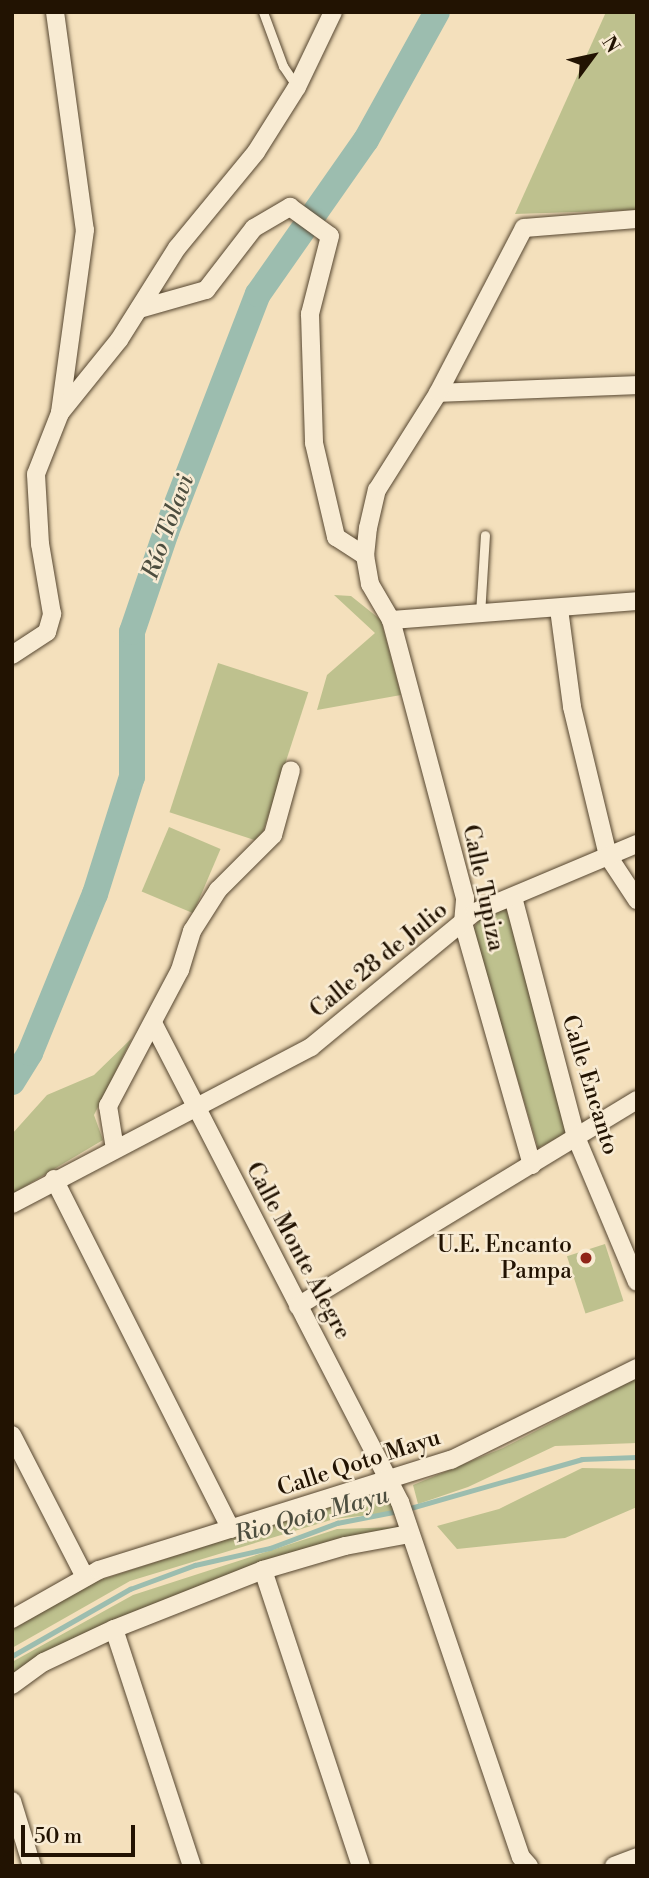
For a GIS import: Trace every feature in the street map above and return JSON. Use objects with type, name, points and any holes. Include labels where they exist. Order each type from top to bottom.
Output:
[{"type":"street","points":[[12,654],[47,632],[52,614],[40,544],[36,474],[60,413],[85,230],[55,12]]},
{"type":"street","points":[[60,413],[139,309],[177,248],[256,152],[297,87],[333,12]]},
{"type":"street","points":[[139,309],[206,290],[254,228],[290,207],[330,236],[310,314],[314,443],[336,537],[365,556],[377,490],[438,393],[524,228],[637,219]]},
{"type":"street","points":[[438,393],[637,385]]},
{"type":"street","name":"Calle Tupiza","points":[[365,556],[370,584],[391,620],[465,898],[463,923],[533,1165]]},
{"type":"street","points":[[391,620],[637,601]]},
{"type":"street","points":[[559,609],[572,708],[608,856],[637,900]]},
{"type":"street","points":[[115,1149],[108,1106],[180,970],[192,931],[212,901],[273,835],[290,770]]},
{"type":"street","name":"Calle 28 de Julio","points":[[12,1204],[54,1179],[196,1110],[311,1047],[475,912],[637,844]]},
{"type":"street","name":"Calle Encanto","points":[[513,897],[576,1137],[637,1282]]},
{"type":"street","name":"Calle Monte Alegre","points":[[153,1023],[400,1502],[521,1857],[529,1866]]},
{"type":"street","points":[[298,1306],[637,1100]]},
{"type":"street","points":[[54,1179],[232,1529]]},
{"type":"street","name":"Calle Qoto Mayu","points":[[12,1619],[85,1577],[390,1480],[508,1434],[637,1368]]},
{"type":"street","points":[[12,1435],[85,1577]]},
{"type":"street","points":[[12,1685],[44,1662],[114,1629],[263,1570],[408,1528]]},
{"type":"street","points":[[263,1570],[361,1866]]},
{"type":"street","points":[[114,1629],[192,1866]]},
{"type":"street","points":[[12,1801],[32,1866]]},
{"type":"street","points":[[614,1866],[637,1857]]},
{"type":"lane","points":[[263,12],[283,66],[297,87]]},
{"type":"lane","points":[[480,614],[485,535]]},
{"type":"green space","points":[[606,12],[637,12],[637,210],[515,214]]},
{"type":"green space","points":[[334,595],[351,596],[381,620],[401,695],[317,710],[327,675],[375,633]]},
{"type":"green space","points":[[218,663],[308,692],[260,842],[169,812]]},
{"type":"green space","points":[[169,827],[221,849],[193,913],[142,891]]},
{"type":"green space","points":[[506,908],[569,1132],[538,1148],[473,930],[479,919]]},
{"type":"green space","points":[[132,1038],[94,1115],[103,1140],[12,1194],[12,1134],[47,1095],[94,1075]]},
{"type":"green space","points":[[605,1244],[624,1301],[585,1313],[567,1256]]},
{"type":"green space","points":[[637,1378],[637,1443],[555,1446],[468,1487],[418,1504],[413,1485],[503,1448]]},
{"type":"green space","points":[[582,1468],[637,1469],[637,1507],[565,1538],[457,1549],[437,1526],[499,1509]]},
{"type":"green space","points":[[386,1488],[396,1512],[334,1519],[130,1581],[12,1648],[12,1630],[91,1583]]},
{"type":"green space","points":[[400,1527],[283,1557],[12,1676],[12,1662],[133,1595],[337,1529]]},
{"type":"waterway","name":"Río Tolavi","points":[[12,1082],[30,1053],[95,894],[132,777],[132,632],[166,532],[258,294],[366,140],[437,12]]},
{"type":"waterway","name":"Rio Qoto Mayu","points":[[407,1509],[582,1459],[637,1457]]},
{"type":"waterway","name":"Rio Qoto Mayu","points":[[12,1656],[130,1589],[195,1565],[270,1548],[337,1523],[398,1511]]},
{"type":"place","name":"U.E. Encanto Pampa","points":[[586,1258]]}]
